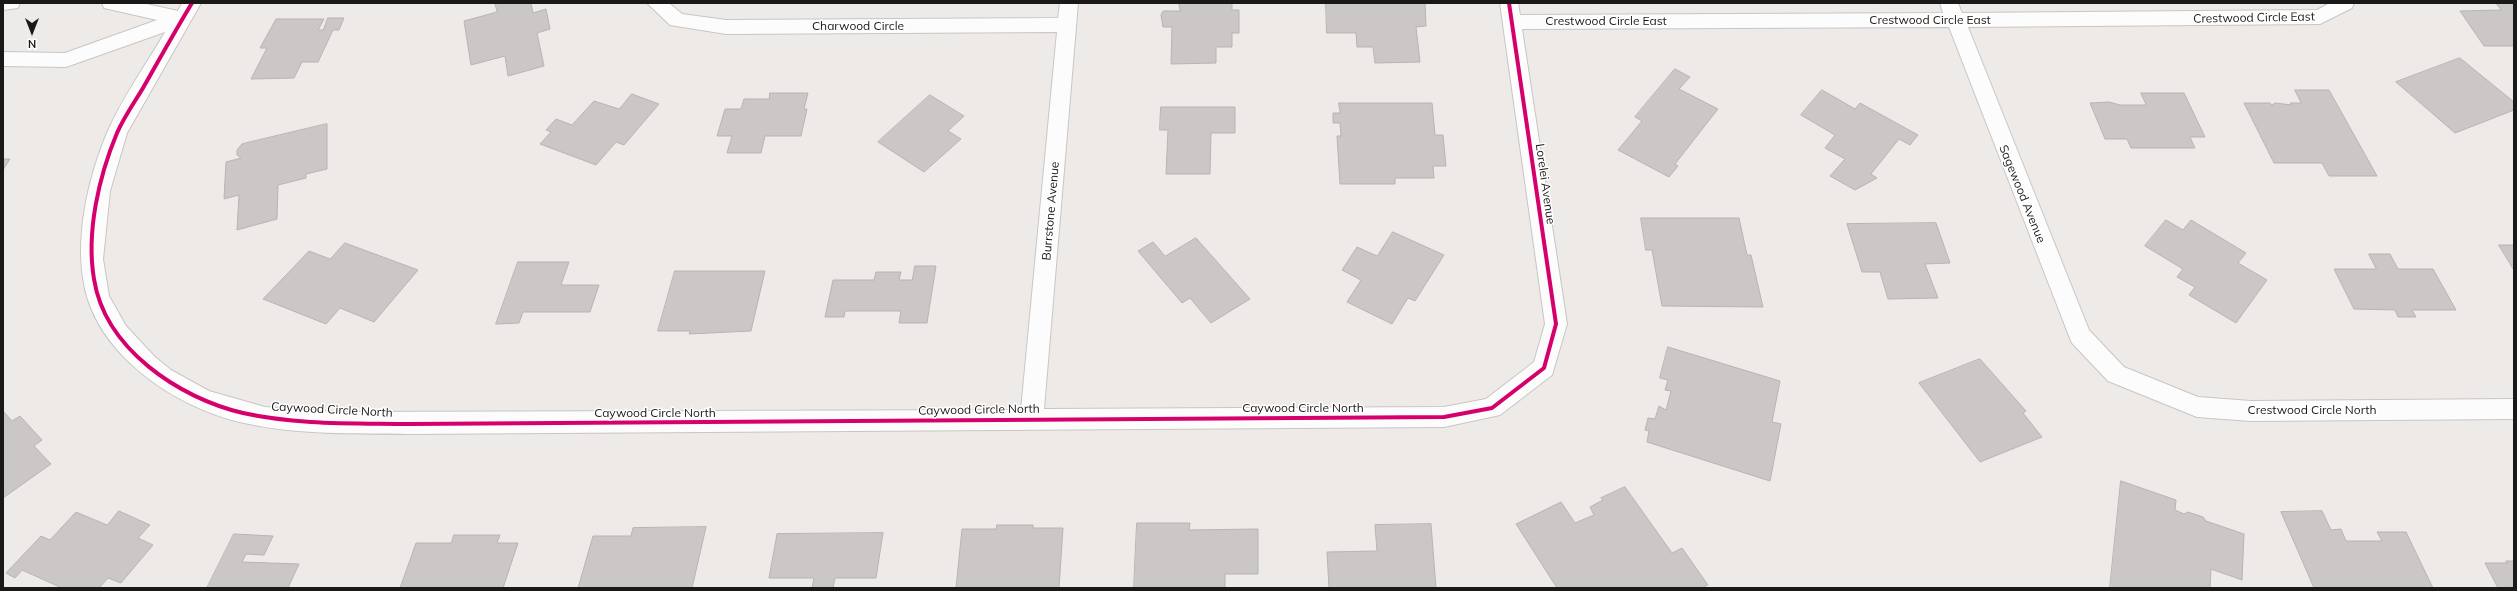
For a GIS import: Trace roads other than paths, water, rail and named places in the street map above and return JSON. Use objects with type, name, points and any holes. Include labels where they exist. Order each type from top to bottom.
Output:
[{"type":"street","points":[[3,3],[11,3]]},
{"type":"street","points":[[111,3],[187,11]]},
{"type":"street","name":"Charwood Circle","points":[[656,3],[677,20],[726,27],[1067,25]]},
{"type":"street","name":"Burrstone Avenue","points":[[1032,419],[1069,3]]},
{"type":"street","name":"Crestwood Circle East","points":[[1510,12],[1952,12],[2320,17],[2345,3]]},
{"type":"street","points":[[3,59],[66,60],[187,11]]},
{"type":"street","name":"Caywood Circle North","points":[[187,11],[117,132],[104,173],[95,220],[92,261],[98,294],[114,326],[138,357],[171,384],[220,406],[271,418],[401,424],[1444,417],[1492,408],[1544,368]]},
{"type":"street","name":"Lorelei Avenue","points":[[1510,12],[1556,324],[1544,368]]},
{"type":"street","name":"Sagewood Avenue","points":[[1952,12],[2006,153],[2080,336],[2116,374]]},
{"type":"street","name":"Crestwood Circle North","points":[[2116,374],[2197,407],[2251,411],[2514,408]]}]
